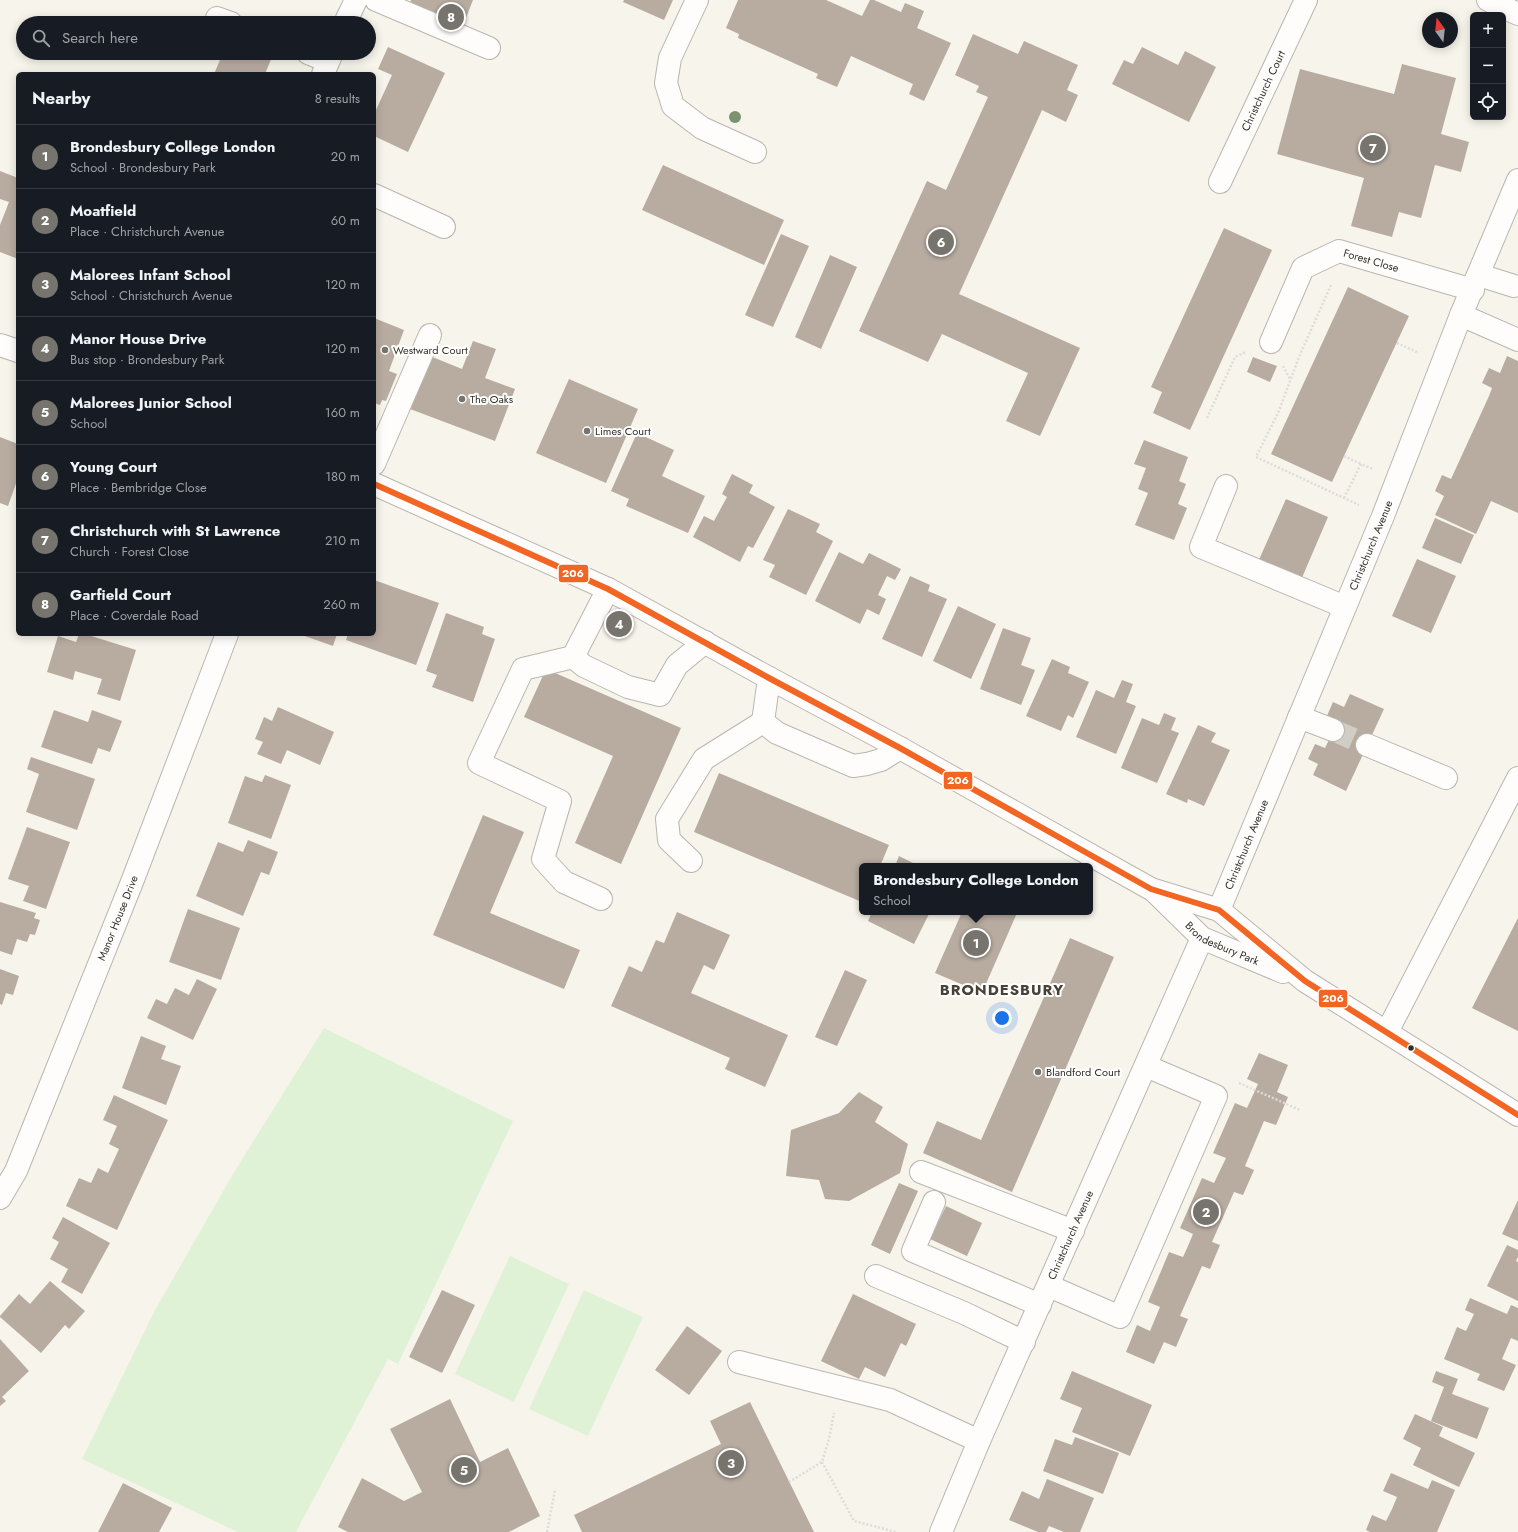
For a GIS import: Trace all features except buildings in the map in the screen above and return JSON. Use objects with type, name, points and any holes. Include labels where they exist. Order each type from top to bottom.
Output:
[{"type":"street","points":[[348,16],[356,0]]},
{"type":"street","points":[[376,0],[489,48]]},
{"type":"street","points":[[697,0],[670,58],[666,83],[673,106],[702,128],[754,152]]},
{"type":"street","name":"Christchurch Court","points":[[1220,182],[1306,0]]},
{"type":"street","points":[[1488,0],[1518,14]]},
{"type":"street","name":"Christchurch Avenue","points":[[1219,910],[1383,516],[1461,316],[1518,180]]},
{"type":"street","points":[[376,196],[444,226]]},
{"type":"street","name":"Forest Close","points":[[1271,342],[1303,268],[1339,251],[1476,282],[1514,286]]},
{"type":"street","points":[[1461,316],[1518,340]]},
{"type":"street","points":[[376,459],[430,335]]},
{"type":"street","points":[[0,345],[16,350]]},
{"type":"street","name":"Brondesbury Park","points":[[376,485],[608,589],[900,748],[1151,889],[1219,910],[1304,980],[1518,1115]]},
{"type":"street","points":[[1226,486],[1201,547],[1345,607]]},
{"type":"street","points":[[601,899],[564,882],[543,859],[560,801],[479,763],[523,669],[573,657],[608,589]]},
{"type":"street","name":"Manor House Drive","points":[[0,1198],[16,1171],[132,882],[226,636]]},
{"type":"street","points":[[573,657],[584,666],[628,687],[660,695],[677,665],[705,642]]},
{"type":"street","points":[[763,722],[769,678]]},
{"type":"street","points":[[1299,717],[1333,730]]},
{"type":"street","points":[[763,722],[777,733],[853,766],[881,760],[900,748]]},
{"type":"street","points":[[691,861],[668,840],[667,819],[704,759],[763,722]]},
{"type":"street","points":[[1367,745],[1446,778]]},
{"type":"street","points":[[1387,1032],[1518,778]]},
{"type":"street","name":"Brondesbury Park","points":[[1151,889],[1202,938],[1304,980]]},
{"type":"street","name":"Christchurch Avenue","points":[[941,1532],[979,1441],[1202,938]]},
{"type":"street","points":[[934,1202],[913,1251],[1044,1296],[1120,1317],[1216,1096],[1146,1066]]},
{"type":"street","points":[[921,1172],[1073,1231]]},
{"type":"street","points":[[876,1276],[964,1312],[1024,1342]]},
{"type":"street","points":[[739,1362],[890,1400],[979,1441]]},
{"type":"path","points":[[1339,251],[1332,283],[1299,358],[1278,413],[1256,457],[1383,516]]},
{"type":"path","points":[[1206,418],[1235,357],[1271,342],[1290,380]]},
{"type":"path","points":[[1397,343],[1419,353]]},
{"type":"path","points":[[1344,456],[1369,467]]},
{"type":"path","points":[[1344,498],[1361,464]]},
{"type":"path","points":[[790,1482],[822,1462],[829,1439],[838,1387]]},
{"type":"path","points":[[822,1462],[854,1521],[896,1532]]},
{"type":"path","points":[[547,1532],[555,1490]]},
{"type":"green space","points":[[324,1028],[513,1121],[398,1364],[388,1359],[296,1532],[238,1532],[82,1459],[154,1312],[233,1174]]},
{"type":"green space","points":[[510,1256],[569,1284],[514,1402],[455,1374]]},
{"type":"green space","points":[[584,1290],[643,1317],[588,1436],[529,1409]]},
{"type":"tunnel","points":[[1333,730],[1367,745]]},
{"type":"transit line","name":"206","points":[[376,485],[608,589],[900,748],[1151,889],[1219,910],[1305,981],[1518,1115]]},
{"type":"place","name":"Garfield Court","points":[[451,17]]},
{"type":"place","name":"Christchurch with St Lawrence","points":[[1373,148]]},
{"type":"place","name":"Young Court","points":[[941,242]]},
{"type":"place","name":"Westward Court","points":[[385,350]]},
{"type":"place","name":"The Oaks","points":[[462,399]]},
{"type":"place","name":"Limes Court","points":[[587,431]]},
{"type":"place","name":"Manor House Drive","points":[[619,624]]},
{"type":"place","name":"Brondesbury College London","points":[[976,943]]},
{"type":"place","name":"Blandford Court","points":[[1038,1072]]},
{"type":"place","name":"Moatfield","points":[[1206,1212]]},
{"type":"place","name":"Malorees Infant School","points":[[731,1463]]},
{"type":"place","name":"Malorees Junior School","points":[[464,1470]]},
{"type":"district","name":"BRONDESBURY","points":[[1002,990]]}]
